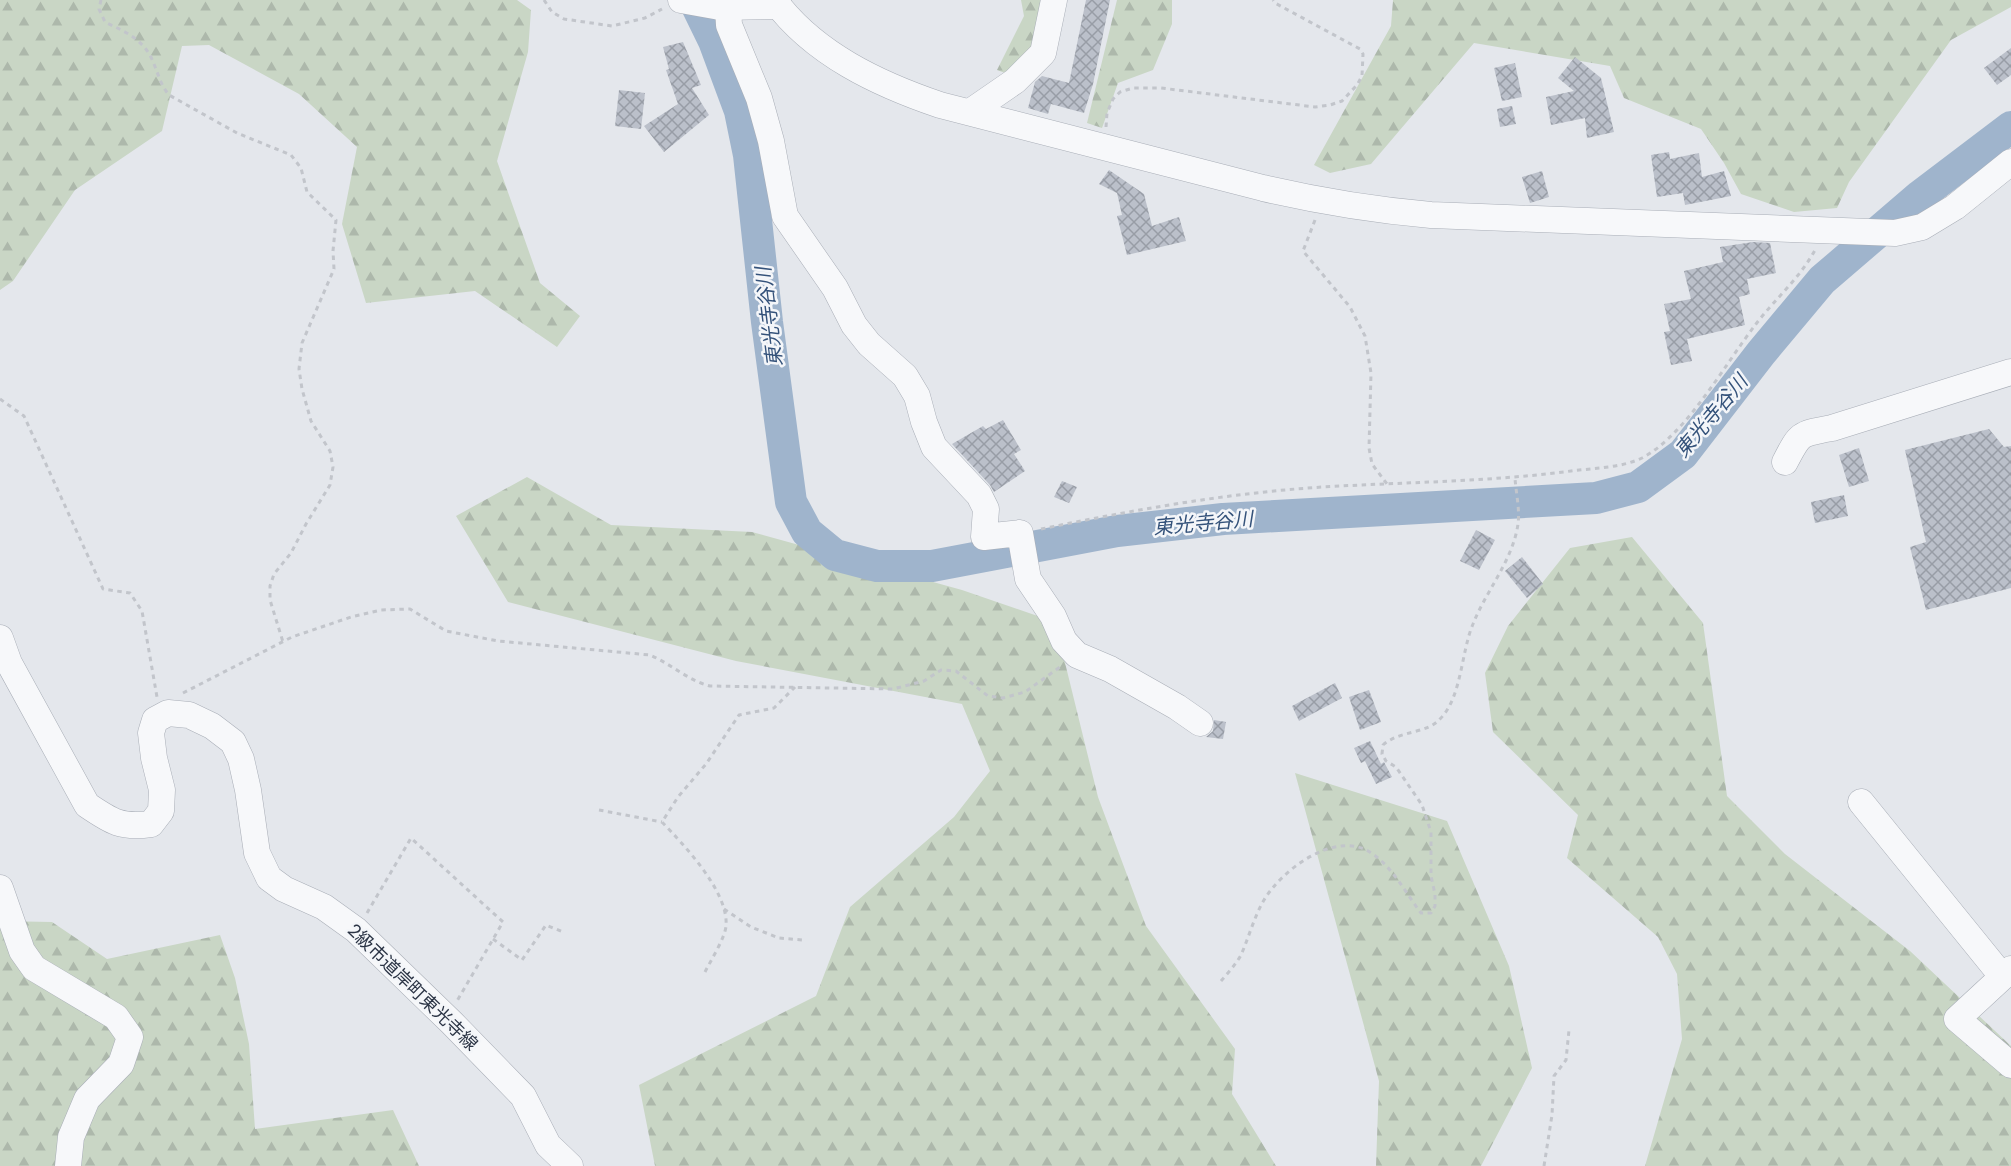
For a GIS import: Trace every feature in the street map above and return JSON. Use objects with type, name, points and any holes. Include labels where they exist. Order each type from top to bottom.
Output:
[{"type":"street","points":[[970,112],[1016,81],[1043,53],[1054,0]]},
{"type":"street","points":[[676,2],[724,7],[776,3],[808,36],[840,60],[904,93],[1104,147],[1323,202],[1378,210],[1431,215],[1895,233],[1922,227],[1955,207],[2011,162]]},
{"type":"street","points":[[724,7],[759,98],[771,141],[785,216],[835,288],[854,325],[869,344],[905,376],[917,396],[934,447],[978,495],[986,509],[984,537],[1020,532],[1028,579],[1053,616],[1064,641],[1077,655],[1110,669],[1177,706],[1200,723]]},
{"type":"street","points":[[1785,462],[1798,438],[1810,432],[1832,429],[2011,372]]},
{"type":"street","points":[[0,638],[9,663],[87,806],[105,818],[129,827],[140,826],[151,824],[161,811],[162,790],[151,733],[155,720],[164,715]]},
{"type":"street","name":"2級市道岸町東光寺線","points":[[164,715],[189,715],[212,726],[232,742],[241,759],[248,790],[256,853],[269,878],[284,889],[324,907],[356,930],[523,1096],[548,1145],[570,1166]]},
{"type":"street","points":[[1861,802],[2006,972],[1957,1019],[2011,1065]]},
{"type":"street","points":[[0,888],[22,951],[34,968],[116,1017],[130,1037],[121,1064],[87,1100],[71,1137],[68,1166]]},
{"type":"path","points":[[101,0],[99,9],[105,22],[133,35],[148,53],[162,87],[169,96],[237,133],[291,155],[301,168],[307,192],[336,220],[334,269],[302,343],[300,369],[302,389],[311,421],[330,451],[333,467],[330,485],[291,554],[274,574],[270,586],[270,600],[283,642]]},
{"type":"path","points":[[544,0],[552,12],[564,19],[612,26],[645,18],[676,2]]},
{"type":"path","points":[[1104,147],[1107,113],[1113,99],[1120,92],[1133,88],[1161,88],[1315,106],[1342,100],[1352,93],[1362,76],[1363,54],[1360,49],[1275,3],[1274,0]]},
{"type":"path","points":[[1323,202],[1303,251],[1350,307],[1365,336],[1371,373],[1369,447],[1372,464],[1387,484]]},
{"type":"path","points":[[1020,532],[1217,497],[1321,487],[1515,478],[1618,465],[1641,458],[1667,440],[1692,412],[1757,322],[1834,231]]},
{"type":"path","points":[[0,399],[24,416],[102,589],[130,593],[142,611],[164,715]]},
{"type":"path","points":[[1221,981],[1240,957],[1264,900],[1279,880],[1300,861],[1319,852],[1358,846],[1370,852],[1385,864],[1421,913],[1431,913],[1435,906],[1435,894],[1431,876],[1431,832],[1422,805],[1396,767],[1386,761],[1382,754],[1383,745],[1392,737],[1426,728],[1440,720],[1453,698],[1472,625],[1512,546],[1518,523],[1515,478]]},
{"type":"path","points":[[164,715],[176,697],[283,642],[351,617],[381,610],[410,609],[446,631],[498,641],[650,655],[667,662],[699,683],[711,686],[893,689],[924,681],[941,670],[956,671],[988,696],[1003,698],[1025,692],[1077,655]]},
{"type":"path","points":[[662,822],[678,797],[706,764],[739,715],[774,708],[795,687]]},
{"type":"path","points":[[599,810],[662,822],[687,848],[711,881],[726,917],[726,929],[705,972]]},
{"type":"path","points":[[356,930],[411,838],[503,922],[447,1018]]},
{"type":"path","points":[[722,908],[751,927],[780,938],[803,940]]},
{"type":"path","points":[[493,939],[522,960],[546,925],[563,932]]},
{"type":"path","points":[[1544,1166],[1552,1115],[1554,1076],[1566,1060],[1569,1030]]},
{"type":"green space","points":[[0,0],[517,0],[531,10],[528,52],[497,161],[540,283],[580,316],[557,347],[475,291],[366,303],[342,224],[357,147],[299,94],[209,45],[182,46],[162,131],[75,190],[13,281],[0,290]]},
{"type":"green space","points":[[1021,0],[1048,0],[1040,50],[1013,76],[997,70],[1024,16]]},
{"type":"green space","points":[[1117,0],[1172,0],[1172,24],[1153,70],[1118,83],[1102,128],[1087,123]]},
{"type":"green space","points":[[1393,0],[2011,0],[2011,7],[1951,40],[1849,182],[1837,208],[1794,212],[1741,194],[1701,129],[1624,98],[1610,66],[1474,43],[1371,164],[1330,173],[1314,165],[1391,26]]},
{"type":"green space","points":[[527,477],[611,525],[752,532],[962,590],[1055,622],[1098,797],[1146,926],[1235,1049],[1232,1094],[1276,1166],[655,1166],[639,1085],[816,996],[850,907],[954,817],[990,771],[962,704],[736,661],[508,602],[456,516]]},
{"type":"green space","points":[[1632,537],[1703,623],[1727,796],[1785,854],[1910,951],[2011,1046],[2011,1166],[1645,1166],[1682,1039],[1677,974],[1658,937],[1567,858],[1578,815],[1493,732],[1485,673],[1508,626],[1570,548]]},
{"type":"green space","points":[[1295,773],[1447,821],[1509,966],[1532,1068],[1481,1166],[1376,1166],[1379,1081]]},
{"type":"green space","points":[[0,921],[52,922],[107,959],[220,935],[235,978],[249,1044],[255,1129],[393,1110],[419,1166],[0,1166]]},
{"type":"building","points":[[1086,0],[1110,0],[1093,84],[1084,113],[1051,104],[1048,114],[1028,108],[1035,82],[1042,76],[1069,83]]},
{"type":"building","points":[[683,42],[701,85],[692,88],[709,115],[664,152],[644,126],[678,104],[666,70],[669,69],[663,47]]},
{"type":"building","points":[[2011,48],[2011,75],[1997,85],[1984,68]]},
{"type":"building","points":[[1575,57],[1601,78],[1614,132],[1587,138],[1585,118],[1551,125],[1546,97],[1574,91],[1558,78]]},
{"type":"building","points":[[1515,63],[1522,97],[1502,101],[1494,68]]},
{"type":"building","points":[[619,90],[645,93],[641,129],[615,126]]},
{"type":"building","points":[[1512,106],[1516,124],[1500,127],[1497,109]]},
{"type":"building","points":[[1669,152],[1670,159],[1699,153],[1702,177],[1724,171],[1731,196],[1685,205],[1683,193],[1657,197],[1651,155]]},
{"type":"building","points":[[1109,170],[1144,194],[1152,226],[1179,217],[1186,241],[1127,255],[1117,216],[1122,215],[1117,193],[1099,184]]},
{"type":"building","points":[[1542,171],[1549,197],[1530,203],[1522,177]]},
{"type":"building","points":[[1753,242],[1770,243],[1776,273],[1747,279],[1750,294],[1739,297],[1745,325],[1687,339],[1692,361],[1671,365],[1664,332],[1670,331],[1664,304],[1691,299],[1684,271],[1723,262],[1720,247]]},
{"type":"building","points":[[1003,420],[1021,450],[1014,454],[1025,471],[994,492],[952,444],[983,426],[986,429]]},
{"type":"building","points":[[1989,429],[2004,447],[2011,446],[2011,588],[1926,610],[1910,547],[1926,542],[1905,450]]},
{"type":"building","points":[[1859,448],[1869,481],[1849,487],[1839,455]]},
{"type":"building","points":[[1062,481],[1077,487],[1069,503],[1054,497]]},
{"type":"building","points":[[1844,495],[1848,516],[1815,523],[1811,502]]},
{"type":"building","points":[[1476,530],[1495,540],[1479,570],[1460,561]]},
{"type":"building","points":[[1522,557],[1543,584],[1527,598],[1505,571]]},
{"type":"building","points":[[1335,683],[1342,698],[1299,721],[1292,706]]},
{"type":"building","points":[[1369,690],[1381,722],[1360,730],[1349,697]]},
{"type":"building","points":[[1214,720],[1226,722],[1223,739],[1206,737],[1213,731]]},
{"type":"building","points":[[1370,741],[1381,764],[1384,762],[1392,777],[1376,784],[1365,761],[1361,763],[1354,748]]},
{"type":"waterway","name":"東光寺谷川","points":[[694,0],[714,41],[740,111],[749,155],[767,322],[791,502],[807,532],[835,555],[877,566],[932,566],[1117,531],[1223,519],[1596,498],[1638,487],[1683,454],[1761,353],[1822,280],[1920,196],[2011,127]]}]
